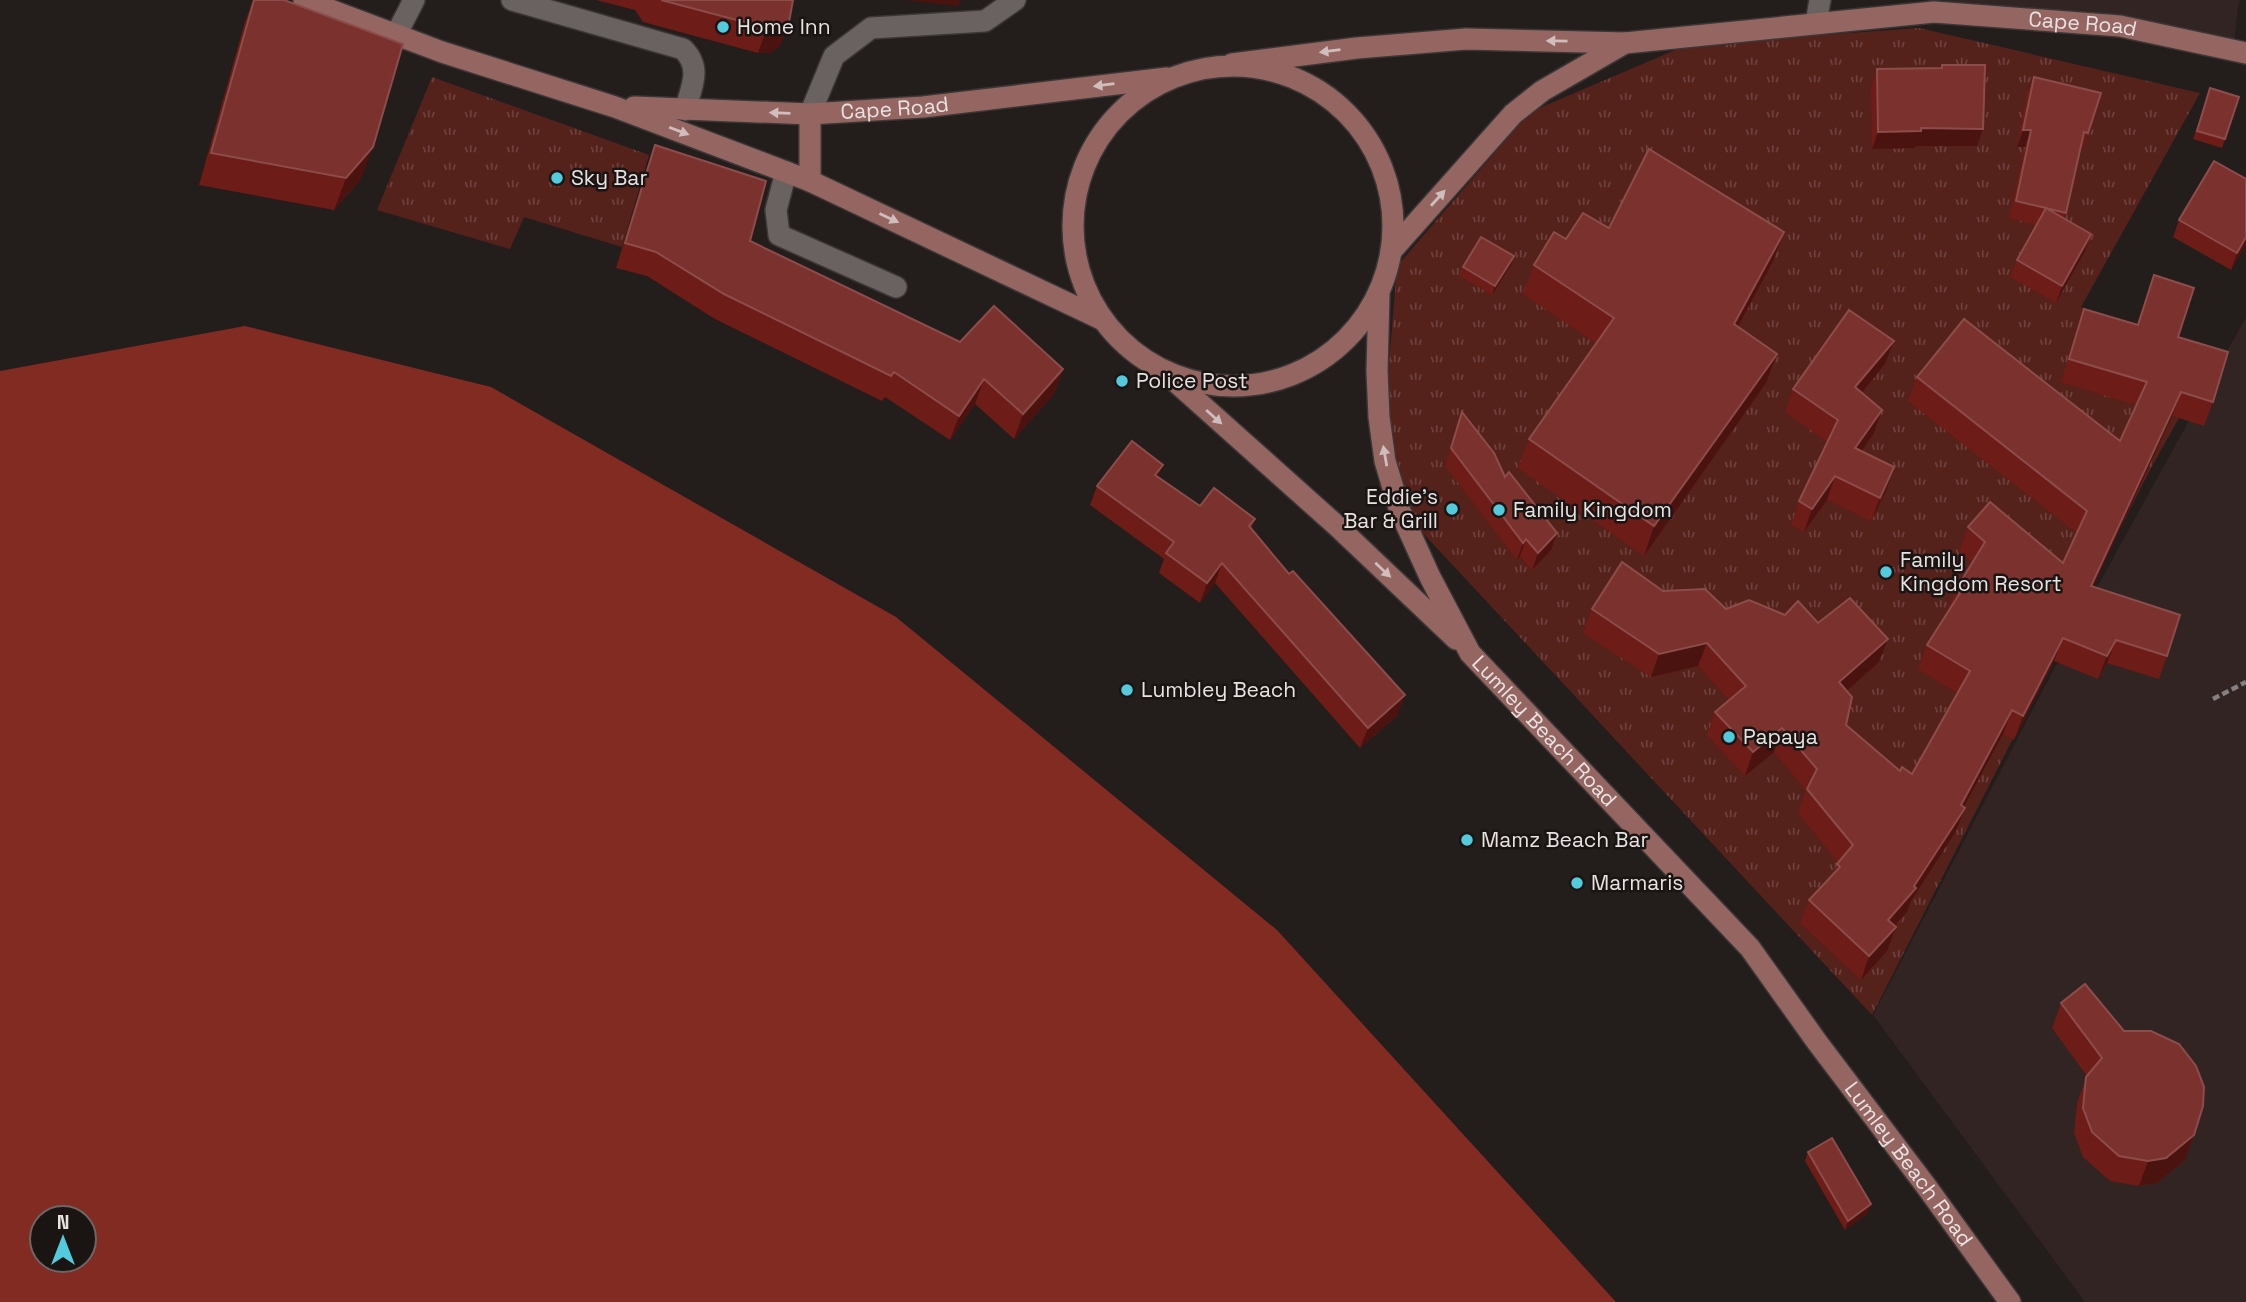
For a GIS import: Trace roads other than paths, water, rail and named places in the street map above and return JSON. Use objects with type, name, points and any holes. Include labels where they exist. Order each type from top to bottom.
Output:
[{"type":"main road","name":"Cape Road","points":[[304,0],[442,52],[615,107],[810,181],[1101,318]]},
{"type":"main road","name":"Cape Road","points":[[615,107],[810,114],[923,107],[1172,77],[1232,64],[1357,48],[1466,39],[1625,43],[1934,12],[2120,26],[2246,53]]},
{"type":"main road","points":[[1392,249],[1513,114],[1542,91],[1625,43]]},
{"type":"main road","points":[[1163,371],[1225,386],[1286,378],[1341,345],[1378,295],[1387,273],[1392,249],[1392,203],[1380,160],[1355,121],[1320,91],[1279,73],[1232,64]]},
{"type":"main road","points":[[1172,77],[1123,108],[1088,154],[1072,209],[1076,266],[1101,318],[1128,349],[1163,371],[1337,526],[1470,653]]},
{"type":"main road","points":[[810,114],[810,181]]},
{"type":"main road","name":"Lumley Beach Road","points":[[1378,295],[1377,371],[1385,461],[1399,511],[1470,653],[1750,948],[2010,1302]]},
{"type":"street","points":[[396,34],[414,0]]},
{"type":"street","points":[[512,0],[683,49],[691,57],[695,74],[685,110]]},
{"type":"street","points":[[810,114],[834,56],[871,27],[985,21],[1016,0]]},
{"type":"street","points":[[1816,23],[1820,0]]},
{"type":"street","points":[[786,172],[776,210],[779,235],[897,288]]},
{"type":"place","name":"Home Inn","points":[[723,27]]},
{"type":"place","name":"Sky Bar","points":[[557,178]]},
{"type":"place","name":"Police Post","points":[[1122,381]]},
{"type":"place","name":"Eddie’s Bar & Grill","points":[[1452,509]]},
{"type":"place","name":"Family Kingdom","points":[[1499,510]]},
{"type":"place","name":"Family Kingdom Resort","points":[[1886,572]]},
{"type":"place","name":"Lumbley Beach","points":[[1127,690]]},
{"type":"place","name":"Papaya","points":[[1729,737]]},
{"type":"place","name":"Mamz Beach Bar","points":[[1467,840]]},
{"type":"place","name":"Marmaris","points":[[1577,883]]}]
